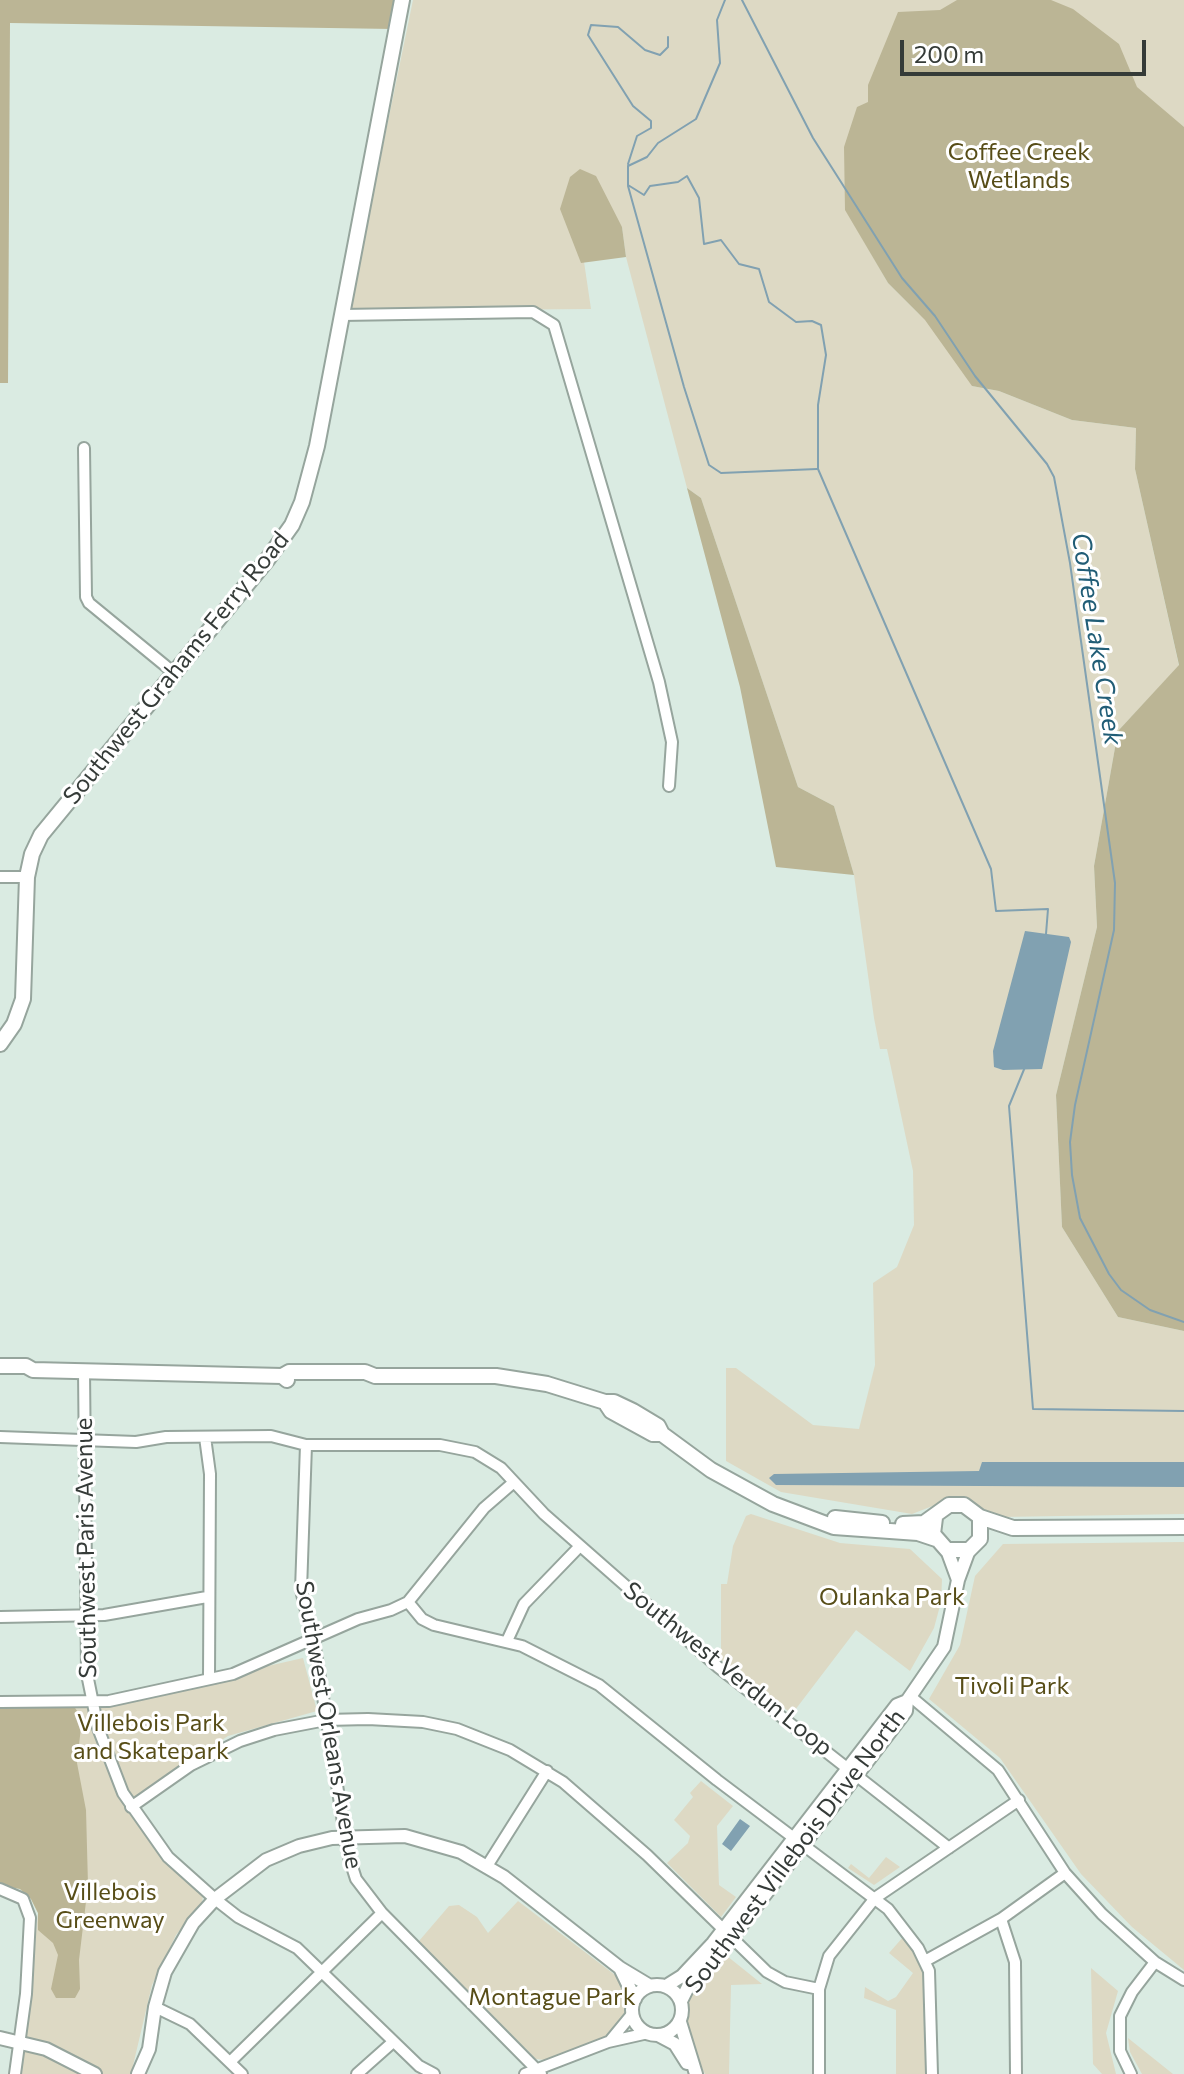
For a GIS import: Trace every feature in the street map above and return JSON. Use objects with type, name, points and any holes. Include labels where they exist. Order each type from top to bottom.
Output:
[{"type":"main road","name":"Southwest Grahams Ferry Road","points":[[0,1044],[16,1021],[23,996],[27,877],[33,850],[48,826],[267,560],[298,513],[314,463],[402,0]]},
{"type":"main road","points":[[0,1366],[26,1366],[33,1370],[282,1376],[289,1372],[365,1372],[375,1376],[509,1377],[614,1402],[644,1416],[658,1426],[662,1434],[744,1491],[834,1527],[918,1533],[941,1545],[969,1550],[980,1539],[1013,1528],[1184,1527]]},
{"type":"main road","points":[[0,1375],[26,1375],[33,1370]]},
{"type":"main road","points":[[827,1522],[835,1518],[918,1524],[935,1518],[945,1507],[960,1504],[973,1509],[980,1517],[1013,1528]]},
{"type":"main road","points":[[980,1517],[980,1539]]},
{"type":"main road","points":[[935,1518],[941,1545]]},
{"type":"street","points":[[341,315],[533,312],[554,325],[659,682],[672,742],[669,786]]},
{"type":"street","points":[[84,448],[86,597],[89,603],[173,672]]},
{"type":"street","points":[[0,877],[27,877]]},
{"type":"street","name":"Southwest Paris Avenue","points":[[84,1370],[86,1617],[91,1701],[110,1766],[131,1807],[168,1857],[238,1917],[297,1948],[419,2070],[434,2074]]},
{"type":"street","name":"Southwest Verdun Loop","points":[[0,1437],[85,1442],[271,1436],[306,1445],[454,1446],[491,1459],[580,1546],[718,1667],[949,1848]]},
{"type":"street","points":[[205,1437],[210,1474],[209,1678]]},
{"type":"street","name":"Southwest Orleans Avenue","points":[[306,1445],[301,1590],[356,1879],[382,1913],[540,2072]]},
{"type":"street","points":[[0,1702],[120,1699],[256,1667],[358,1619],[408,1602],[484,1508],[514,1482]]},
{"type":"street","points":[[941,1545],[958,1580]]},
{"type":"street","points":[[507,1641],[524,1604],[580,1546]]},
{"type":"street","name":"Southwest Villebois Drive North","points":[[681,2001],[688,1987],[853,1771],[906,1711],[909,1698],[944,1647],[958,1580],[969,1550]]},
{"type":"street","points":[[0,1617],[86,1617],[207,1597]]},
{"type":"street","points":[[408,1602],[422,1619],[434,1625],[507,1641],[563,1664],[608,1691],[875,1898],[907,1932],[925,1961],[932,1986],[932,2074]]},
{"type":"street","points":[[909,1698],[985,1757],[1019,1800],[1065,1873],[1102,1914],[1155,1962],[1184,1980]]},
{"type":"street","points":[[131,1807],[191,1765],[240,1741],[326,1720],[392,1720],[442,1726],[492,1741],[547,1771],[609,1820],[727,1935],[778,1979],[819,1989]]},
{"type":"street","points":[[487,1866],[547,1771]]},
{"type":"street","points":[[819,2074],[819,1989],[829,1956],[875,1898],[1019,1800]]},
{"type":"street","points":[[138,2074],[149,2049],[155,2007],[165,1972],[182,1939],[215,1899],[282,1852],[346,1836],[389,1835],[422,1839],[461,1852],[487,1866],[620,1968],[650,1986],[666,1986],[681,2001],[680,2022],[696,2072]]},
{"type":"street","points":[[925,1961],[1001,1919],[1065,1873]]},
{"type":"street","points":[[0,1889],[23,1899],[30,1918],[15,2074]]},
{"type":"street","points":[[230,2062],[382,1913]]},
{"type":"street","points":[[1001,1919],[1015,1962],[1016,2074]]},
{"type":"street","name":"Southwest Villebois Drive North","points":[[666,1986],[682,1976],[727,1935]]},
{"type":"street","points":[[1131,2074],[1120,2051],[1120,2016],[1132,1992],[1155,1962]]},
{"type":"street","points":[[620,1968],[635,1999],[633,2013],[638,2025],[675,2044],[696,2072]]},
{"type":"street","points":[[635,1999],[650,1986]]},
{"type":"street","points":[[155,2007],[190,2024],[242,2074]]},
{"type":"street","points":[[608,2042],[633,2013]]},
{"type":"street","points":[[525,2074],[540,2072],[608,2042],[667,2033],[680,2022]]},
{"type":"street","points":[[0,2038],[61,2055],[95,2074]]},
{"type":"street","points":[[357,2074],[393,2042]]},
{"type":"green space","points":[[0,0],[398,0],[393,29],[10,23],[8,383],[0,383]]},
{"type":"green space","name":"Coffee Creek Wetlands","points":[[413,0],[1184,0],[1184,378],[972,386],[999,391],[1072,420],[1136,428],[1135,469],[1179,666],[1118,731],[1094,866],[1097,927],[1056,1095],[1062,1227],[1118,1317],[1184,1331],[1184,1514],[1001,1517],[987,1514],[966,1499],[953,1498],[912,1514],[781,1492],[726,1461],[726,1368],[736,1368],[813,1425],[859,1429],[875,1365],[873,1283],[897,1267],[914,1225],[913,1171],[887,1049],[880,1049],[854,875],[834,806],[798,787],[701,498],[687,488],[626,257],[622,227],[574,194],[591,309],[349,311]],"holes":[[[846,210],[921,316],[888,283]]]},
{"type":"green space","name":"Coffee Creek Wetlands","points":[[957,0],[1051,0],[1073,9],[1119,44],[1137,87],[1184,127],[1184,1331],[1118,1317],[1062,1227],[1056,1095],[1097,927],[1094,866],[1118,731],[1179,665],[1135,469],[1136,428],[1072,420],[999,391],[972,386],[925,320],[888,283],[845,210],[844,147],[857,107],[868,102],[868,85],[898,12],[940,10]]},
{"type":"green space","points":[[580,169],[596,176],[622,227],[626,257],[581,263],[560,209],[570,177]]},
{"type":"green space","points":[[687,488],[701,498],[798,787],[834,806],[854,875],[776,867],[740,687]]},
{"type":"green space","name":"Oulanka Park","points":[[751,1514],[840,1543],[910,1549],[942,1579],[941,1602],[934,1628],[910,1671],[856,1630],[792,1714],[721,1660],[721,1584],[727,1584],[733,1546],[746,1516]]},
{"type":"green space","name":"Tivoli Park","points":[[1184,1542],[1184,1970],[1132,1927],[1081,1874],[1000,1758],[929,1699],[960,1645],[975,1576],[1003,1544]]},
{"type":"green space","name":"Villebois Park and Skatepark","points":[[303,1658],[317,1711],[228,1736],[132,1800],[113,1759],[97,1705]]},
{"type":"green space","name":"Villebois Greenway","points":[[0,1705],[88,1708],[109,1770],[138,1826],[203,1895],[202,1903],[176,1935],[152,1985],[131,2074],[22,2074],[38,1913],[31,1899],[20,1889],[0,1885]]},
{"type":"green space","points":[[0,1705],[73,1705],[82,1718],[77,1763],[86,1810],[88,1885],[79,1960],[80,1989],[75,1998],[56,1998],[51,1989],[58,1955],[53,1943],[38,1930],[38,1913],[31,1899],[20,1889],[0,1885]]},
{"type":"green space","points":[[701,1781],[733,1806],[717,1826],[719,1885],[736,1897],[721,1917],[667,1863],[688,1843],[690,1836],[674,1820],[693,1797],[690,1793]]},
{"type":"green space","points":[[886,1857],[900,1867],[874,1885],[848,1868],[851,1864],[869,1878]]},
{"type":"green space","name":"Montague Park","points":[[518,1901],[619,1978],[629,1994],[629,2010],[609,2036],[545,2060],[536,2059],[419,1941],[449,1906],[459,1905],[477,1917],[488,1933]]},
{"type":"green space","points":[[904,1936],[918,1955],[927,1980],[928,2074],[896,2074],[896,2010],[864,1998],[865,1987],[888,2001],[896,1997],[913,1973],[889,1953]]},
{"type":"green space","points":[[727,1956],[762,1984],[731,1985],[729,2074],[705,2074],[683,2030],[687,1998]]},
{"type":"green space","points":[[1091,1968],[1118,1991],[1106,2033],[1116,2074],[1102,2074],[1093,2064]]},
{"type":"green space","points":[[1128,2038],[1173,2074],[1142,2074],[1130,2052]]},
{"type":"water","points":[[1025,931],[1069,937],[1071,942],[1042,1069],[1003,1070],[994,1067],[993,1051]]},
{"type":"water","points":[[982,1462],[1184,1462],[1184,1487],[776,1485],[769,1478],[774,1474],[979,1471]]},
{"type":"water","points":[[740,1819],[750,1826],[731,1851],[722,1844]]},
{"type":"waterway","points":[[725,0],[717,20],[720,63],[696,119],[658,143],[647,157],[628,166],[628,185],[644,195],[650,186],[678,182],[687,176],[699,198],[704,244],[721,240],[739,264],[759,269],[769,302],[796,322],[812,321],[821,325],[826,355],[818,405],[818,469],[991,869],[996,911],[1048,909],[1046,934]]},
{"type":"waterway","name":"Coffee Lake Creek","points":[[742,0],[813,138],[902,278],[935,316],[975,376],[1047,464],[1054,477],[1070,563],[1115,883],[1114,930],[1075,1105],[1070,1142],[1072,1175],[1080,1218],[1109,1274],[1121,1290],[1150,1310],[1184,1322]]},
{"type":"waterway","points":[[628,164],[637,136],[651,128],[651,121],[633,106],[588,35],[591,25],[618,27],[645,50],[660,55],[668,47],[668,37]]},
{"type":"waterway","points":[[628,186],[709,465],[721,473],[817,469]]},
{"type":"waterway","points":[[1025,1067],[1009,1106],[1033,1409],[1184,1411]]}]
